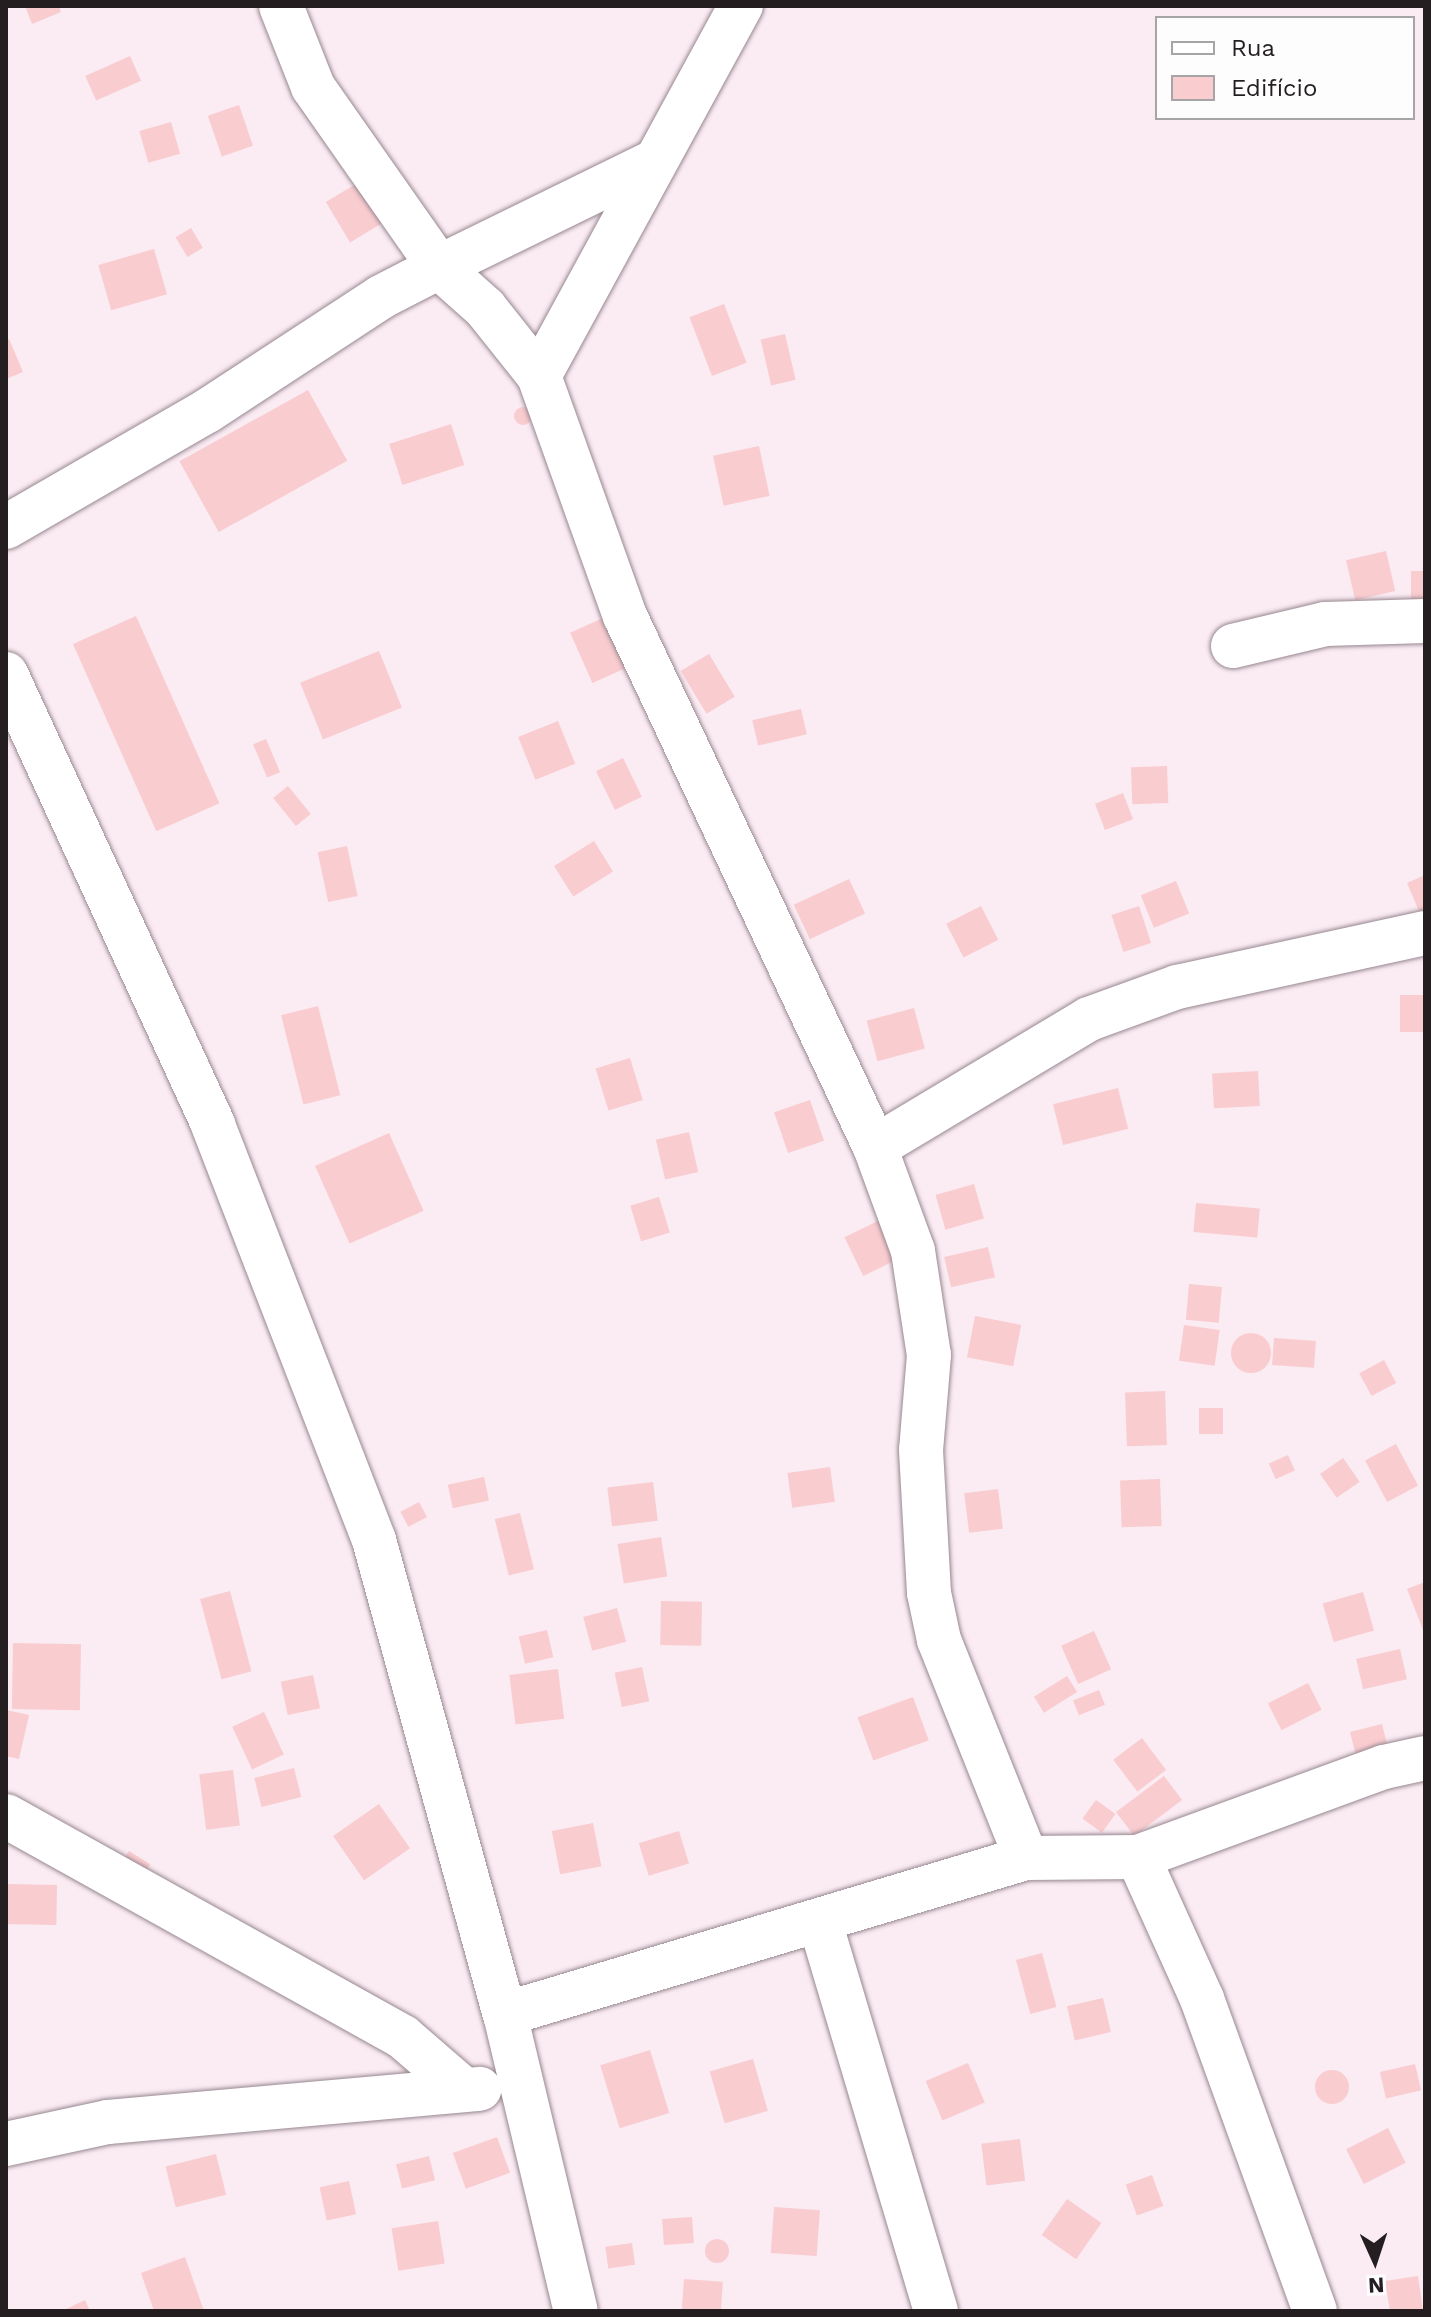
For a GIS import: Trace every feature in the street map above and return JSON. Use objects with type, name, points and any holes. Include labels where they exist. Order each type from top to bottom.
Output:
[{"type":"street","points":[[281,6],[313,87],[439,267],[485,308],[539,376],[625,616],[875,1147],[913,1251],[929,1355],[921,1450],[929,1593],[939,1640],[1026,1858]]},
{"type":"street","points":[[539,376],[651,163],[741,6]]},
{"type":"street","points":[[6,527],[207,411],[381,297],[651,163]]},
{"type":"street","points":[[1233,646],[1325,624],[1425,621]]},
{"type":"street","points":[[6,674],[213,1125],[374,1540],[505,2014],[576,2311]]},
{"type":"street","points":[[875,1147],[1089,1019],[1177,987],[1425,933]]},
{"type":"street","points":[[505,2014],[1026,1858],[1138,1857],[1384,1767],[1425,1758]]},
{"type":"street","points":[[6,1816],[403,2037],[463,2089]]},
{"type":"street","points":[[1138,1857],[1202,1999],[1315,2311]]},
{"type":"street","points":[[820,1922],[936,2311]]},
{"type":"street","points":[[6,2144],[108,2122],[463,2089],[522,2090]]},
{"type":"building","points":[[25,6],[59,6],[61,12],[32,24]]},
{"type":"building","points":[[130,56],[141,81],[96,101],[85,76]]},
{"type":"building","points":[[239,105],[253,146],[222,156],[208,116]]},
{"type":"building","points":[[171,122],[180,154],[148,163],[139,131]]},
{"type":"building","points":[[361,181],[385,221],[350,242],[326,202]]},
{"type":"building","points":[[191,228],[203,248],[187,257],[176,237]]},
{"type":"building","points":[[154,249],[167,294],[111,310],[98,265]]},
{"type":"building","points":[[724,304],[747,363],[712,376],[689,317]]},
{"type":"building","points":[[785,334],[796,380],[771,385],[761,340]]},
{"type":"building","points":[[9,339],[23,372],[6,379],[6,340]]},
{"type":"building","points":[[308,390],[347,461],[219,532],[179,461]]},
{"type":"building","points":[[519,407],[527,407],[532,416],[530,423],[519,425],[514,420],[514,412]]},
{"type":"building","points":[[451,424],[464,465],[402,485],[389,444]]},
{"type":"building","points":[[759,446],[770,496],[724,506],[713,456]]},
{"type":"building","points":[[1386,551],[1395,591],[1355,600],[1346,560]]},
{"type":"building","points":[[1411,571],[1425,571],[1425,600],[1411,600]]},
{"type":"building","points":[[136,616],[219,803],[156,831],[73,644]]},
{"type":"building","points":[[603,618],[625,668],[592,683],[570,633]]},
{"type":"building","points":[[379,651],[402,708],[323,739],[300,683]]},
{"type":"building","points":[[709,654],[735,697],[706,714],[681,671]]},
{"type":"building","points":[[801,709],[807,734],[758,746],[752,720]]},
{"type":"building","points":[[558,721],[575,764],[535,780],[518,737]]},
{"type":"building","points":[[266,739],[280,772],[267,778],[253,744]]},
{"type":"building","points":[[623,758],[642,797],[615,810],[596,771]]},
{"type":"building","points":[[1167,766],[1168,803],[1132,804],[1131,767]]},
{"type":"building","points":[[288,786],[311,814],[296,826],[273,798]]},
{"type":"building","points":[[1123,793],[1133,819],[1105,830],[1095,804]]},
{"type":"building","points":[[594,841],[613,872],[573,896],[554,866]]},
{"type":"building","points":[[347,846],[358,896],[328,902],[318,852]]},
{"type":"building","points":[[1425,875],[1425,925],[1407,883]]},
{"type":"building","points":[[849,879],[865,913],[810,939],[794,905]]},
{"type":"building","points":[[1176,881],[1189,913],[1154,928],[1141,895]]},
{"type":"building","points":[[981,906],[998,940],[964,958],[946,924]]},
{"type":"building","points":[[1139,906],[1151,943],[1123,952],[1111,915]]},
{"type":"building","points":[[1400,995],[1425,995],[1425,1032],[1400,1032]]},
{"type":"building","points":[[318,1006],[340,1095],[303,1104],[281,1015]]},
{"type":"building","points":[[914,1008],[925,1049],[878,1061],[867,1021]]},
{"type":"building","points":[[630,1058],[643,1100],[608,1111],[596,1069]]},
{"type":"building","points":[[1258,1071],[1260,1106],[1214,1108],[1212,1073]]},
{"type":"building","points":[[1118,1088],[1128,1129],[1063,1145],[1053,1104]]},
{"type":"building","points":[[810,1100],[824,1141],[788,1153],[774,1112]]},
{"type":"building","points":[[689,1132],[698,1172],[665,1180],[656,1140]]},
{"type":"building","points":[[389,1133],[424,1211],[350,1244],[315,1166]]},
{"type":"building","points":[[974,1184],[984,1219],[945,1230],[936,1195]]},
{"type":"building","points":[[659,1197],[670,1232],[641,1241],[630,1206]]},
{"type":"building","points":[[1196,1203],[1260,1209],[1257,1237],[1193,1232]]},
{"type":"building","points":[[884,1218],[903,1257],[863,1276],[844,1237]]},
{"type":"building","points":[[988,1247],[995,1277],[951,1287],[944,1257]]},
{"type":"building","points":[[1189,1284],[1222,1287],[1219,1323],[1186,1320]]},
{"type":"building","points":[[975,1316],[1021,1325],[1013,1366],[967,1357]]},
{"type":"building","points":[[1184,1325],[1220,1330],[1215,1366],[1179,1361]]},
{"type":"building","points":[[1251,1333],[1265,1339],[1271,1353],[1265,1367],[1251,1373],[1237,1367],[1231,1353],[1237,1339]]},
{"type":"building","points":[[1274,1338],[1316,1341],[1314,1368],[1272,1365]]},
{"type":"building","points":[[1384,1360],[1396,1383],[1371,1396],[1359,1373]]},
{"type":"building","points":[[1165,1391],[1167,1445],[1127,1446],[1125,1392]]},
{"type":"building","points":[[1199,1408],[1223,1408],[1223,1434],[1199,1434]]},
{"type":"building","points":[[1396,1444],[1418,1485],[1387,1502],[1365,1460]]},
{"type":"building","points":[[1288,1455],[1295,1471],[1276,1479],[1269,1464]]},
{"type":"building","points":[[1343,1458],[1360,1482],[1337,1498],[1320,1474]]},
{"type":"building","points":[[830,1467],[835,1502],[792,1508],[787,1473]]},
{"type":"building","points":[[484,1477],[489,1500],[453,1508],[448,1485]]},
{"type":"building","points":[[1160,1479],[1162,1526],[1122,1527],[1120,1480]]},
{"type":"building","points":[[653,1482],[658,1521],[612,1526],[607,1488]]},
{"type":"building","points":[[998,1489],[1003,1529],[969,1533],[964,1493]]},
{"type":"building","points":[[419,1502],[427,1517],[408,1527],[400,1512]]},
{"type":"building","points":[[520,1513],[534,1569],[509,1576],[495,1519]]},
{"type":"building","points":[[661,1537],[667,1577],[624,1583],[618,1544]]},
{"type":"building","points":[[1425,1582],[1425,1635],[1407,1589]]},
{"type":"building","points":[[230,1591],[251,1671],[222,1679],[200,1599]]},
{"type":"building","points":[[1363,1592],[1374,1630],[1334,1642],[1323,1604]]},
{"type":"building","points":[[661,1601],[702,1602],[701,1646],[660,1645]]},
{"type":"building","points":[[617,1608],[626,1642],[592,1651],[583,1617]]},
{"type":"building","points":[[547,1630],[553,1657],[525,1664],[519,1637]]},
{"type":"building","points":[[1094,1631],[1111,1669],[1078,1684],[1061,1646]]},
{"type":"building","points":[[13,1643],[81,1644],[80,1710],[12,1709]]},
{"type":"building","points":[[1400,1649],[1407,1679],[1363,1689],[1356,1659]]},
{"type":"building","points":[[642,1667],[649,1701],[622,1707],[615,1673]]},
{"type":"building","points":[[558,1669],[564,1719],[515,1725],[509,1675]]},
{"type":"building","points":[[313,1675],[320,1708],[288,1715],[281,1682]]},
{"type":"building","points":[[1067,1676],[1077,1692],[1044,1713],[1034,1697]]},
{"type":"building","points":[[1308,1683],[1322,1710],[1282,1730],[1268,1703]]},
{"type":"building","points":[[1099,1690],[1105,1705],[1079,1715],[1073,1700]]},
{"type":"building","points":[[913,1697],[929,1740],[873,1760],[858,1717]]},
{"type":"building","points":[[6,1710],[29,1715],[19,1759],[6,1756]]},
{"type":"building","points":[[264,1712],[284,1755],[252,1769],[232,1727]]},
{"type":"building","points":[[1382,1724],[1389,1753],[1357,1761],[1350,1732]]},
{"type":"building","points":[[1142,1738],[1166,1770],[1137,1792],[1113,1760]]},
{"type":"building","points":[[294,1768],[301,1797],[261,1807],[254,1778]]},
{"type":"building","points":[[233,1770],[240,1826],[206,1830],[199,1774]]},
{"type":"building","points":[[1164,1776],[1182,1800],[1134,1836],[1116,1812]]},
{"type":"building","points":[[1096,1800],[1115,1814],[1102,1833],[1082,1819]]},
{"type":"building","points":[[379,1804],[410,1848],[364,1880],[333,1836]]},
{"type":"building","points":[[593,1823],[601,1866],[560,1874],[552,1831]]},
{"type":"building","points":[[679,1831],[689,1864],[649,1876],[639,1843]]},
{"type":"building","points":[[129,1851],[150,1864],[139,1883],[117,1870]]},
{"type":"building","points":[[6,1884],[57,1885],[56,1925],[6,1924]]},
{"type":"building","points":[[1042,1953],[1056,2007],[1030,2014],[1016,1960]]},
{"type":"building","points":[[1103,1998],[1111,2032],[1075,2040],[1067,2006]]},
{"type":"building","points":[[650,2050],[669,2113],[620,2128],[600,2065]]},
{"type":"building","points":[[753,2059],[768,2111],[725,2123],[710,2071]]},
{"type":"building","points":[[968,2063],[985,2103],[942,2121],[926,2081]]},
{"type":"building","points":[[1415,2064],[1421,2090],[1386,2098],[1380,2072]]},
{"type":"building","points":[[1332,2070],[1344,2075],[1349,2087],[1344,2099],[1332,2104],[1320,2099],[1315,2087],[1320,2075]]},
{"type":"building","points":[[1388,2128],[1406,2163],[1364,2184],[1346,2149]]},
{"type":"building","points":[[497,2137],[510,2173],[466,2189],[453,2153]]},
{"type":"building","points":[[1020,2139],[1025,2181],[986,2185],[981,2144]]},
{"type":"building","points":[[216,2154],[226,2195],[176,2207],[166,2167]]},
{"type":"building","points":[[429,2156],[435,2180],[402,2188],[396,2164]]},
{"type":"building","points":[[1152,2175],[1163,2206],[1137,2216],[1126,2185]]},
{"type":"building","points":[[349,2181],[356,2214],[327,2220],[320,2187]]},
{"type":"building","points":[[1067,2199],[1101,2223],[1076,2259],[1042,2235]]},
{"type":"building","points":[[774,2207],[820,2210],[817,2256],[771,2253]]},
{"type":"building","points":[[692,2217],[694,2243],[664,2245],[662,2219]]},
{"type":"building","points":[[438,2221],[445,2263],[398,2271],[392,2228]]},
{"type":"building","points":[[717,2239],[726,2242],[729,2251],[726,2260],[717,2263],[708,2260],[705,2251],[708,2242]]},
{"type":"building","points":[[632,2243],[635,2265],[608,2269],[605,2247]]},
{"type":"building","points":[[185,2257],[204,2311],[154,2311],[141,2273]]},
{"type":"building","points":[[1418,2276],[1423,2311],[1390,2311],[1385,2281]]},
{"type":"building","points":[[684,2279],[723,2282],[721,2311],[682,2311]]},
{"type":"building","points":[[85,2300],[90,2311],[62,2311]]}]
